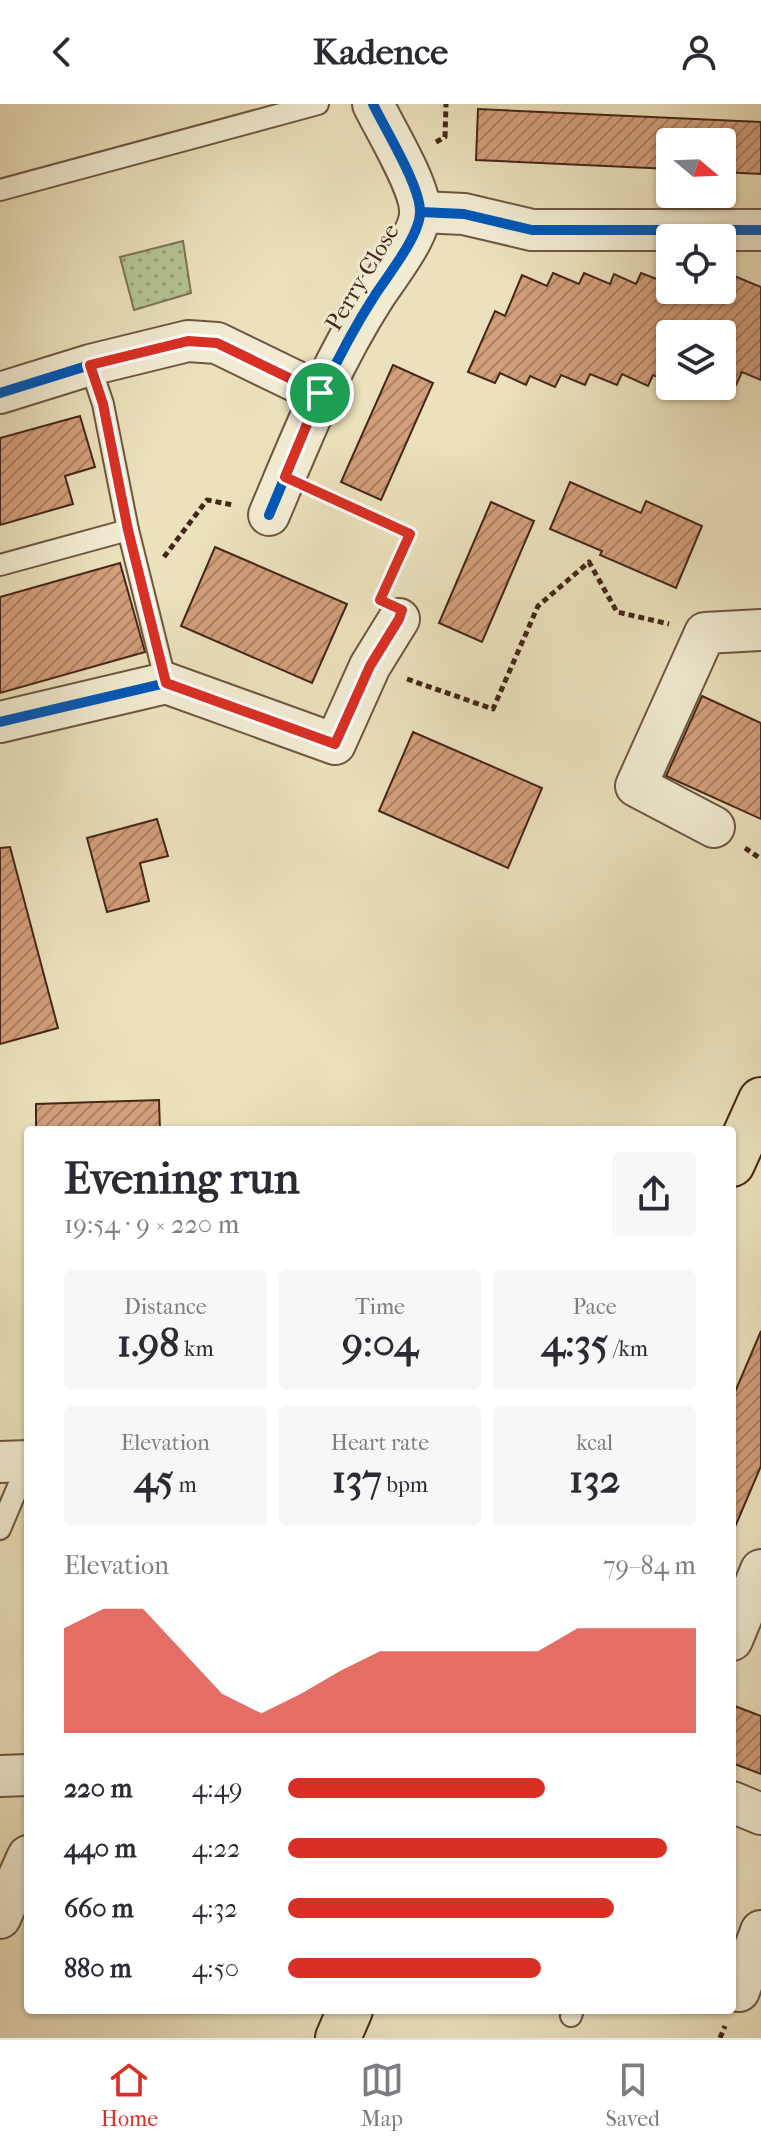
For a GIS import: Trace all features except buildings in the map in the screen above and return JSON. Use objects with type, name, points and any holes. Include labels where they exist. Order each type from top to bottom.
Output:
[{"type":"main road","points":[[736,1155],[761,1100]]},
{"type":"main road","points":[[338,2038],[348,2014]]},
{"type":"street","name":"Perry Close","points":[[269,515],[320,393],[346,340],[412,237],[421,212],[414,185],[373,104]]},
{"type":"street","points":[[421,212],[464,214],[532,230],[761,230]]},
{"type":"street","points":[[0,393],[90,365],[188,341],[217,343],[320,393]]},
{"type":"street","points":[[0,722],[166,683],[335,744],[370,666],[399,619]]},
{"type":"street","points":[[714,827],[636,786],[705,633],[761,630]]},
{"type":"street","points":[[0,1462],[24,1462]]},
{"type":"street","points":[[736,1630],[761,1570]]},
{"type":"street","points":[[0,1776],[24,1775]]},
{"type":"street","points":[[736,1804],[761,1814]]},
{"type":"street","points":[[0,1918],[24,1865]]},
{"type":"street","points":[[739,1991],[761,1931]]},
{"type":"lane","points":[[0,190],[318,104]]},
{"type":"lane","points":[[90,365],[103,404],[128,530],[166,683]]},
{"type":"lane","points":[[0,565],[128,530]]},
{"type":"lane","points":[[0,1529],[24,1472]]},
{"type":"path","points":[[285,477],[410,534],[380,600],[402,610],[399,619]]},
{"type":"path","points":[[142,586],[207,500],[269,515]]},
{"type":"path","points":[[370,666],[493,709],[538,606],[589,562],[617,612],[705,633]]},
{"type":"green space","points":[[183,241],[191,293],[134,310],[120,257]]},
{"type":"cycle path","points":[[269,515],[330,375],[359,321],[410,242],[419,219],[414,186],[373,104]]},
{"type":"cycle path","points":[[421,212],[464,214],[532,230],[761,230]]},
{"type":"cycle path","points":[[0,393],[90,365],[188,341],[217,343],[320,393]]},
{"type":"cycle path","points":[[0,722],[166,683],[335,744],[370,666],[399,619]]},
{"type":"route","points":[[188,341],[217,343],[320,393],[285,477],[410,534],[380,600],[402,610],[399,619],[370,666],[335,744],[166,683],[128,530],[103,404],[90,365],[188,341]]}]
